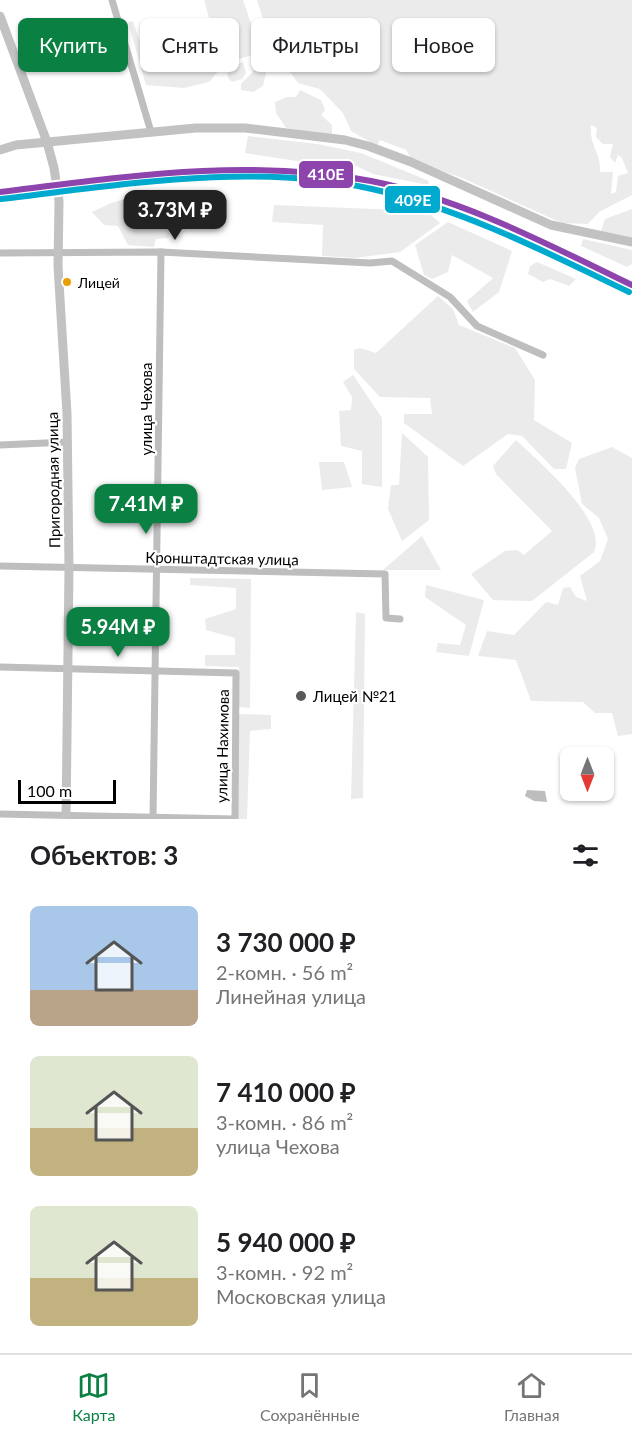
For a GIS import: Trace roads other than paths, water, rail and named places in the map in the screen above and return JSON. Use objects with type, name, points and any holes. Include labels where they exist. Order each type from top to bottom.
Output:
[{"type":"main road","name":"Пригородная улица","points":[[0,16],[47,142],[57,186],[68,442],[69,669],[66,817]]},
{"type":"main road","points":[[0,150],[47,142],[151,132],[245,128],[345,140],[411,162],[551,225],[632,242]]},
{"type":"street","points":[[112,0],[151,132]]},
{"type":"street","points":[[0,253],[161,252],[291,260],[370,263],[392,261],[450,297],[477,326],[543,355]]},
{"type":"street","name":"улица Чехова","points":[[153,818],[159,570],[161,252]]},
{"type":"street","points":[[0,445],[68,442]]},
{"type":"street","name":"Кронштадтская улица","points":[[0,566],[385,574],[386,618],[400,619]]},
{"type":"street","points":[[0,667],[156,672]]},
{"type":"street","name":"улица Нахимова","points":[[156,672],[236,673],[235,819]]},
{"type":"street","points":[[0,814],[235,819]]},
{"type":"place","name":"Лицей","points":[[67,282]]},
{"type":"place","name":"Лицей №21","points":[[301,696]]}]
